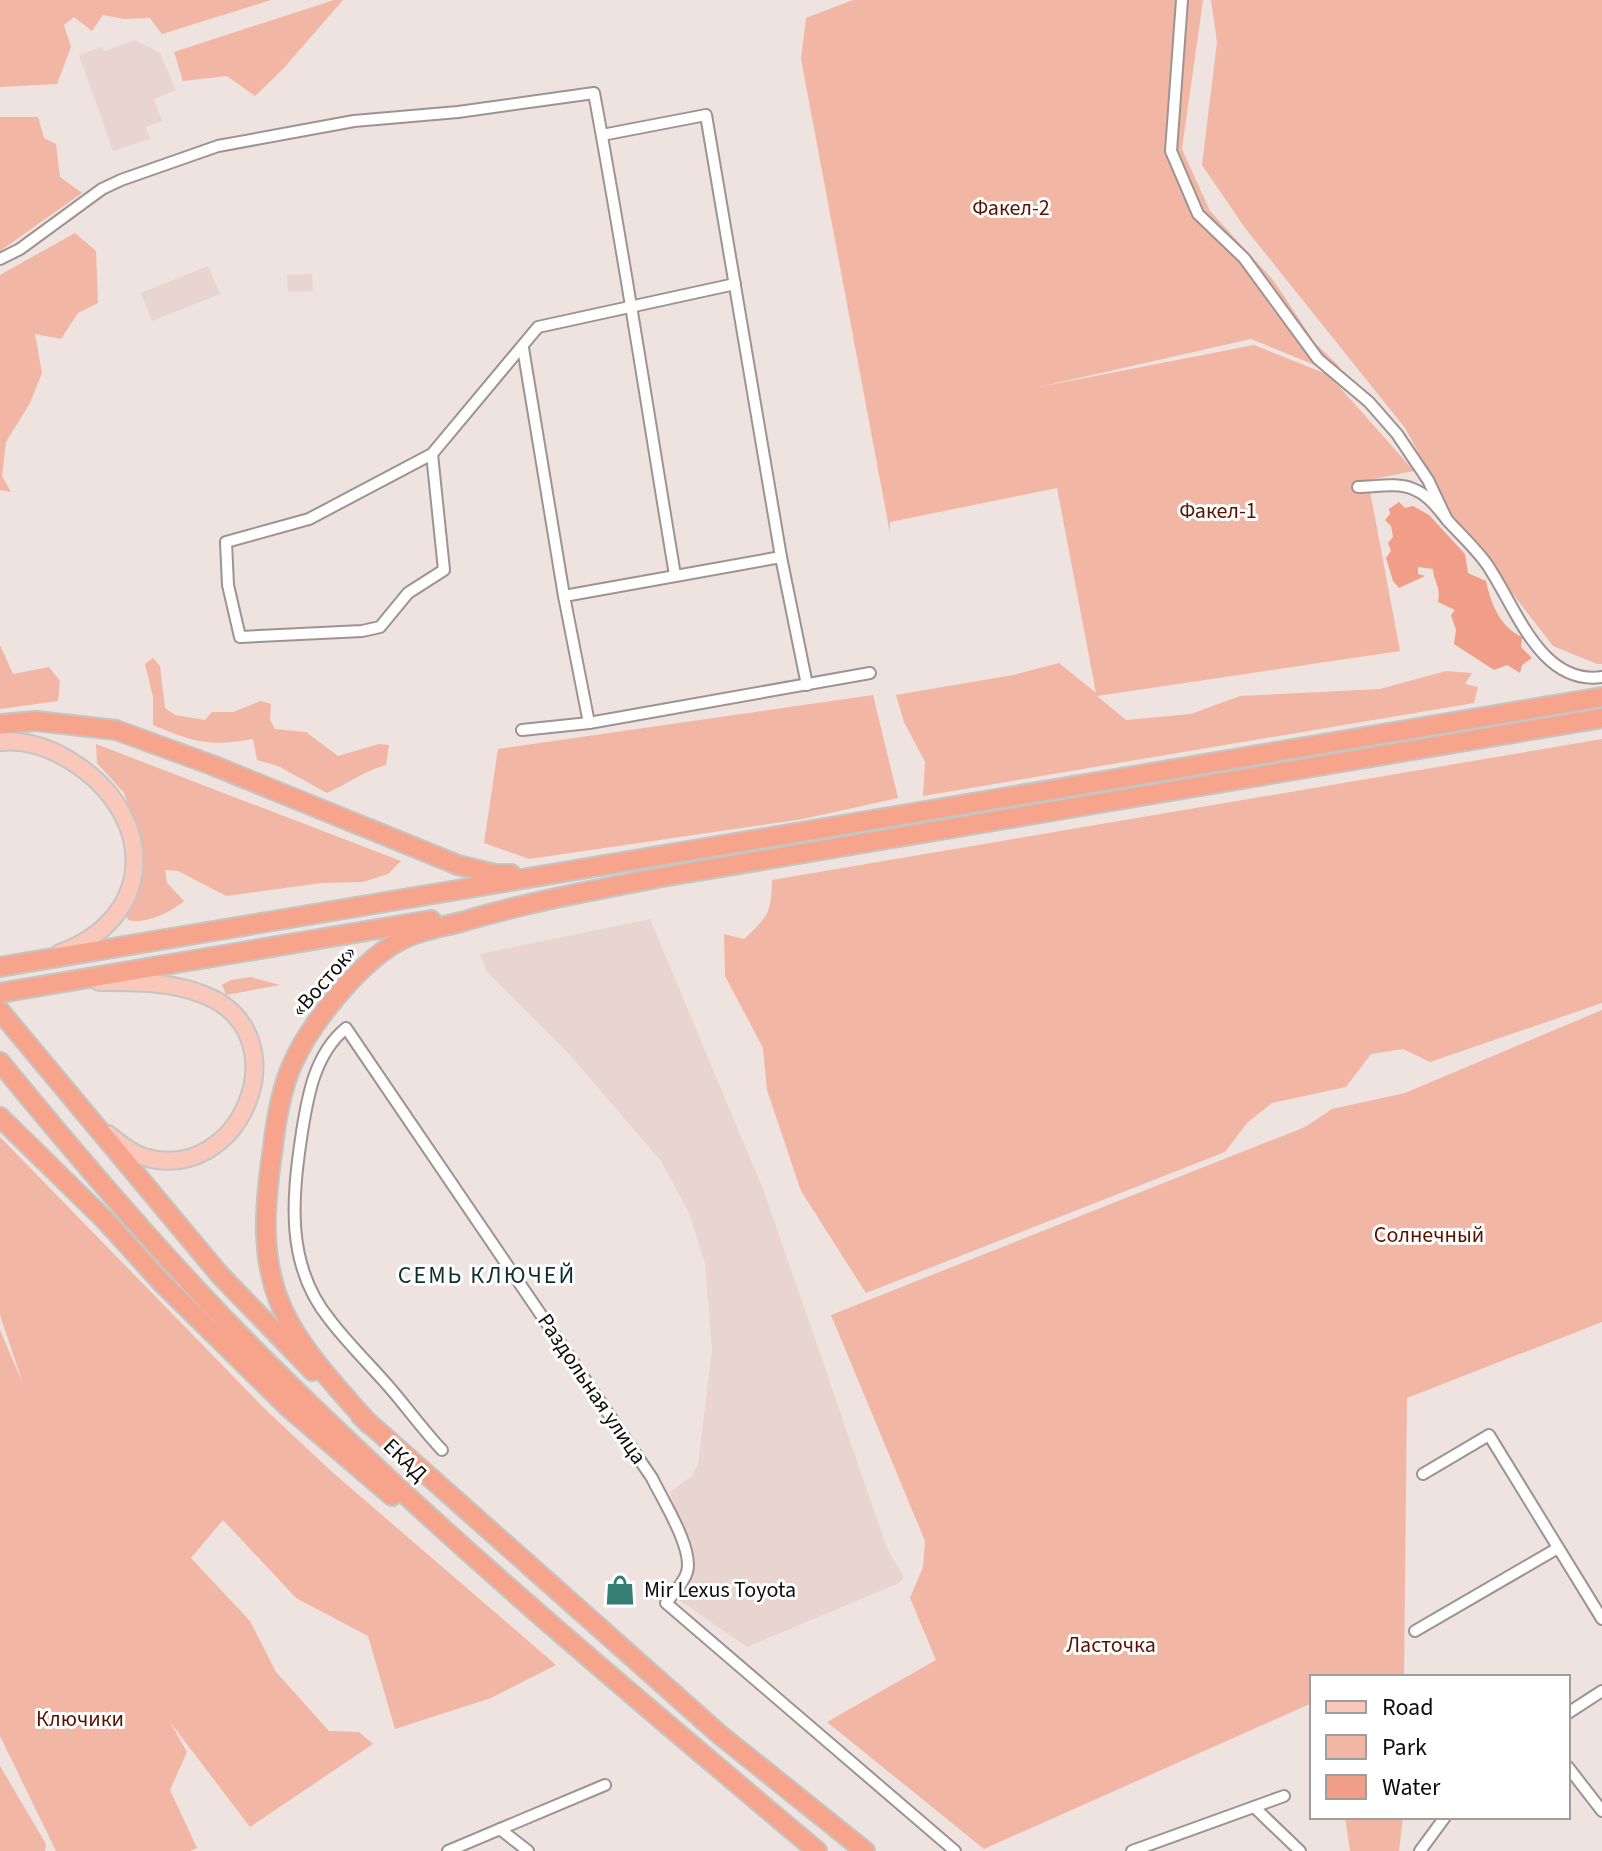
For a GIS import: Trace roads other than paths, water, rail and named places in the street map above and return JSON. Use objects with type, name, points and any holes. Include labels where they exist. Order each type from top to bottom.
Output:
[{"type":"highway","name":"«Восток»","points":[[4,967],[1602,697]]},
{"type":"highway","name":"«Восток»","points":[[369,1424],[312,1357],[282,1307],[266,1249],[264,1222],[275,1130],[292,1065],[308,1035],[353,981],[401,940],[520,904],[788,855],[1602,718]]},
{"type":"highway","points":[[0,724],[36,721],[116,730],[212,765],[458,865],[495,874],[554,873]]},
{"type":"highway","points":[[0,993],[520,904]]},
{"type":"highway","name":"ЕКАД","points":[[0,1011],[220,1275],[298,1357],[369,1424],[719,1734],[865,1851]]},
{"type":"highway","name":"ЕКАД","points":[[0,1062],[157,1245],[240,1335],[459,1545],[817,1851]]},
{"type":"highway","points":[[0,1117],[289,1408],[394,1498],[459,1545]]},
{"type":"main road","points":[[0,742],[40,745],[68,758],[105,788],[124,815],[132,836],[135,859],[125,901],[101,932],[61,953],[4,967]]},
{"type":"main road","points":[[25,989],[96,982],[178,987],[220,1002],[231,1010],[244,1028],[254,1062],[252,1096],[240,1120],[209,1148],[177,1159],[146,1157],[117,1141],[87,1117]]},
{"type":"street","points":[[1182,0],[1171,151],[1198,214],[1244,258],[1318,359],[1369,402],[1397,434],[1428,480],[1447,520]]},
{"type":"street","points":[[0,259],[20,249],[102,189],[218,146],[354,121],[458,112],[594,93],[675,575]]},
{"type":"street","points":[[602,135],[706,115],[781,557],[807,685]]},
{"type":"street","points":[[432,454],[444,570],[408,593],[380,627],[362,631],[240,637],[228,585],[226,542],[309,519],[432,454],[538,327],[735,284]]},
{"type":"street","points":[[523,348],[564,596],[589,723]]},
{"type":"street","points":[[1358,487],[1411,487],[1429,498],[1486,563],[1542,652],[1563,670],[1602,677]]},
{"type":"street","points":[[564,596],[781,557]]},
{"type":"street","points":[[522,730],[589,723],[870,673]]},
{"type":"street","name":"Раздольная улица","points":[[442,1450],[329,1319],[315,1298],[297,1252],[293,1224],[294,1183],[306,1106],[315,1073],[331,1040],[346,1028],[652,1478],[679,1533],[688,1560],[687,1571],[666,1603],[955,1851]]},
{"type":"street","points":[[1423,1474],[1489,1435],[1602,1619]]},
{"type":"street","points":[[1415,1631],[1558,1548]]},
{"type":"street","points":[[1570,1712],[1602,1691]]},
{"type":"street","points":[[1570,1770],[1602,1811]]},
{"type":"street","points":[[448,1851],[605,1785]]},
{"type":"street","points":[[1132,1851],[1284,1796]]},
{"type":"street","points":[[1254,1807],[1300,1851]]},
{"type":"street","points":[[1420,1851],[1444,1819]]},
{"type":"street","points":[[500,1829],[528,1851]]},
{"type":"water","points":[[1399,502],[1405,508],[1413,506],[1429,515],[1465,554],[1468,573],[1486,581],[1498,614],[1514,633],[1522,637],[1521,647],[1532,658],[1522,665],[1520,673],[1507,665],[1494,670],[1454,644],[1456,630],[1451,615],[1455,610],[1438,602],[1439,592],[1433,569],[1418,567],[1418,574],[1425,576],[1399,588],[1393,581],[1386,558],[1391,551],[1388,543],[1393,537],[1391,526],[1385,520],[1390,514],[1389,509]]},
{"type":"place","name":"Mir Lexus Toyota","points":[[620,1590]]},
{"type":"district","name":"СЕМЬ КЛЮЧЕЙ","points":[[487,1275]]},
{"type":"park label","name":"Факел-2","points":[[1011,208]]},
{"type":"park label","name":"Факел-1","points":[[1218,511]]},
{"type":"park label","name":"Солнечный","points":[[1429,1235]]},
{"type":"park label","name":"Ласточка","points":[[1111,1645]]},
{"type":"park label","name":"Ключики","points":[[80,1719]]}]
